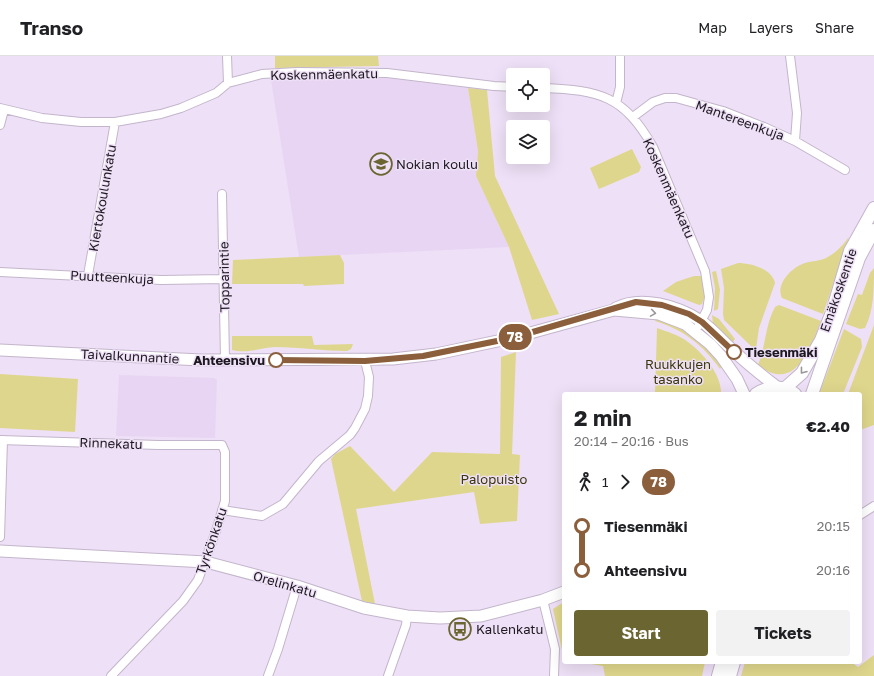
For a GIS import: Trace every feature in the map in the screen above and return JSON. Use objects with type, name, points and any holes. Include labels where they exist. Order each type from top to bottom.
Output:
[{"type":"main road","name":"Emäkoskentie","points":[[785,390],[802,373],[821,340],[832,312],[850,251],[874,208]]},
{"type":"main road","name":"Emäkoskentie","points":[[813,392],[859,258],[874,230]]},
{"type":"main road","name":"Taivalkunnantie","points":[[0,350],[225,360],[365,361],[436,354],[512,338],[614,310],[625,304],[648,303],[677,309],[702,322],[735,353],[785,390]]},
{"type":"main road","name":"Taivalkunnantie","points":[[614,310],[659,314],[674,319],[695,331],[710,344],[730,368],[743,392]]},
{"type":"main road","points":[[759,392],[762,390],[785,390]]},
{"type":"main road","name":"Orelinkatu","points":[[0,551],[206,562],[297,586],[364,608],[407,616],[440,618],[482,616],[543,600],[562,593]]},
{"type":"main road","points":[[718,676],[721,664]]},
{"type":"main road","points":[[730,676],[733,664]]},
{"type":"street","points":[[226,56],[228,83]]},
{"type":"street","points":[[616,103],[620,87],[620,56]]},
{"type":"street","points":[[790,56],[797,113],[795,141]]},
{"type":"street","name":"Koskenmäenkatu","points":[[2,109],[49,119],[80,122],[115,122],[161,114],[181,108],[216,93],[228,83],[262,74],[297,72],[375,73],[422,76],[506,86]]},
{"type":"street","name":"Koskenmäenkatu","points":[[550,88],[586,91],[616,103],[634,117],[653,147],[706,271],[709,297],[707,310],[702,322],[695,331]]},
{"type":"street","name":"Mantereenkuja","points":[[634,117],[653,102],[665,98],[676,98],[723,111],[795,141],[845,170]]},
{"type":"street","points":[[0,125],[2,109]]},
{"type":"street","name":"Kiertokoulunkatu","points":[[88,275],[115,122]]},
{"type":"street","name":"Topparintie","points":[[222,194],[225,360]]},
{"type":"street","name":"Puutteenkuja","points":[[0,272],[88,275],[161,280],[224,280]]},
{"type":"street","points":[[222,510],[262,516],[283,504],[319,461],[350,435],[365,409],[368,396],[369,377],[365,361]]},
{"type":"street","points":[[0,536],[2,440]]},
{"type":"street","name":"Rinnekatu","points":[[2,440],[158,446],[222,445]]},
{"type":"street","name":"Tyrkönkatu","points":[[111,676],[148,640],[183,601],[198,580],[206,562],[222,510],[226,491],[225,452],[222,445]]},
{"type":"street","points":[[862,513],[874,506]]},
{"type":"street","points":[[268,676],[278,649],[297,586]]},
{"type":"street","points":[[543,600],[555,649],[554,676]]},
{"type":"street","points":[[388,676],[406,626],[407,616]]},
{"type":"shaded area","name":"Nokian koulu","points":[[329,77],[387,78],[468,88],[478,151],[476,176],[509,247],[299,257],[271,80]]},
{"type":"shaded area","points":[[119,375],[214,378],[217,380],[215,438],[116,436]]},
{"type":"green space","points":[[275,56],[378,56],[379,66],[275,68]]},
{"type":"green space","points":[[468,88],[487,90],[495,176],[559,314],[532,320],[509,247],[476,176],[478,151]]},
{"type":"green space","points":[[632,149],[641,167],[639,172],[599,189],[590,168]]},
{"type":"green space","points":[[849,237],[823,314],[782,298],[780,293],[781,287],[790,272],[805,263],[821,260],[830,256],[839,249]]},
{"type":"green space","points":[[340,255],[344,263],[344,284],[304,286],[303,284],[232,284],[233,260]]},
{"type":"green space","points":[[738,263],[749,264],[760,268],[770,274],[775,283],[759,328],[756,349],[753,348],[724,320],[724,288],[721,269]]},
{"type":"green space","points":[[874,268],[872,307],[865,328],[860,329],[846,324],[858,294],[862,295],[870,273]]},
{"type":"green space","points":[[716,271],[720,290],[718,309],[714,311],[715,288],[712,272]]},
{"type":"green space","points":[[694,276],[702,276],[705,295],[702,304],[699,305],[663,291],[676,282]]},
{"type":"green space","points":[[779,305],[821,321],[812,343],[800,364],[792,371],[782,374],[771,373],[758,365],[763,350],[767,328],[775,307]]},
{"type":"green space","points":[[712,315],[719,319],[735,339],[733,342],[713,324]]},
{"type":"green space","points":[[657,317],[675,324],[701,340],[722,366],[720,369],[714,360],[692,339],[675,329],[655,321]]},
{"type":"green space","points":[[874,325],[874,425],[862,429],[862,392],[849,392]]},
{"type":"green space","name":"Ruukkujen tasanko","points":[[657,328],[681,337],[700,352],[715,372],[721,392],[655,392]]},
{"type":"green space","points":[[844,329],[861,339],[862,347],[844,392],[820,392]]},
{"type":"green space","points":[[232,336],[312,336],[314,345],[353,344],[351,349],[347,351],[275,347],[237,351],[232,350]]},
{"type":"green space","name":"Palopuisto","points":[[516,352],[512,454],[520,455],[517,521],[480,524],[474,492],[356,509],[375,604],[362,601],[331,459],[335,454],[350,446],[394,492],[432,452],[500,454],[501,357]]},
{"type":"green space","points":[[0,374],[78,379],[75,432],[0,428]]},
{"type":"green space","points":[[562,603],[562,650],[553,609]]},
{"type":"green space","points":[[874,655],[874,676],[741,676],[744,664],[854,664],[858,667]]},
{"type":"green space","points":[[591,664],[705,664],[702,676],[605,676],[603,666]]},
{"type":"bus line","name":"78","points":[[276,360],[365,361],[436,354],[528,334],[582,317],[614,310],[625,304],[636,302],[662,305],[689,314],[702,322],[734,352]]},
{"type":"place","name":"Nokian koulu","points":[[381,164]]},
{"type":"place","name":"Tiesenmäki","points":[[734,352]]},
{"type":"place","name":"Ahteensivu","points":[[276,360]]},
{"type":"place","name":"Kallenkatu","points":[[460,629]]}]
